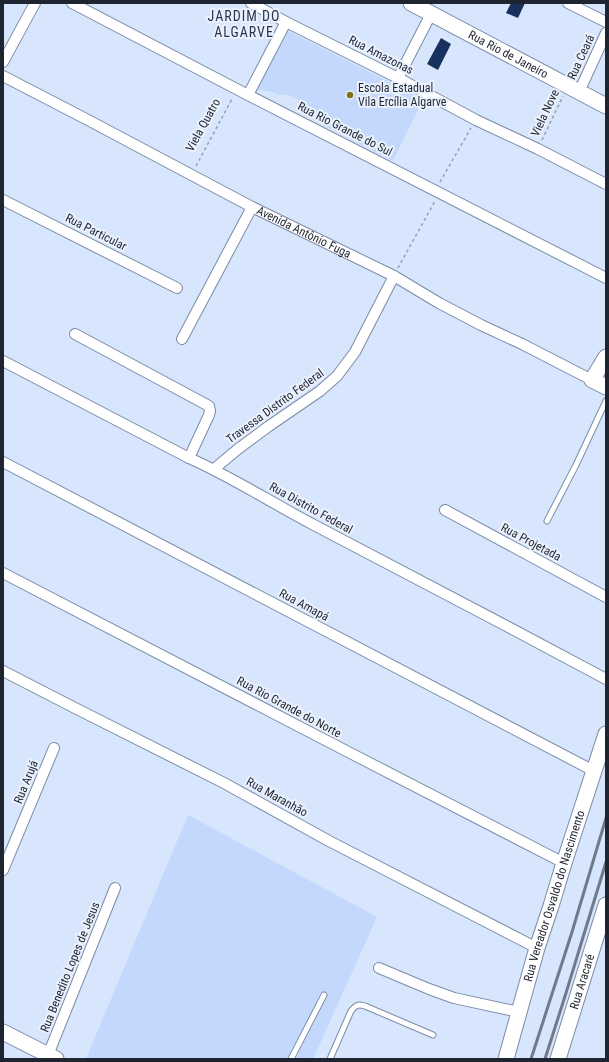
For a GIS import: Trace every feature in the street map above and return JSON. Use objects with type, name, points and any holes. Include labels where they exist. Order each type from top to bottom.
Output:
[{"type":"street","points":[[3,62],[35,3]]},
{"type":"street","name":"Rua Rio Grande do Sul","points":[[72,3],[248,95],[606,278]]},
{"type":"street","points":[[568,3],[606,22]]},
{"type":"street","name":"Rua Amazonas","points":[[257,4],[286,22],[398,78],[476,120],[538,149],[606,184]]},
{"type":"street","points":[[398,78],[423,7]]},
{"type":"street","name":"Rua Rio de Janeiro","points":[[423,7],[606,106]]},
{"type":"street","points":[[248,95],[286,22]]},
{"type":"street","name":"Rua Ceará","points":[[573,89],[606,33]]},
{"type":"street","name":"Avenida Antônio Fuga","points":[[3,76],[252,207],[394,276],[439,303],[606,387]]},
{"type":"street","name":"Rua Particular","points":[[3,200],[177,288]]},
{"type":"street","points":[[182,339],[252,207]]},
{"type":"street","name":"Travessa Distrito Federal","points":[[214,469],[269,426],[320,391],[337,376],[355,352],[394,276]]},
{"type":"street","points":[[74,334],[209,406],[209,415],[189,458]]},
{"type":"street","points":[[592,380],[606,358]]},
{"type":"street","name":"Rua Distrito Federal","points":[[3,361],[189,458],[214,469],[310,523],[606,679]]},
{"type":"street","name":"Rua Amapá","points":[[3,462],[594,771]]},
{"type":"street","name":"Rua Projetada","points":[[445,510],[606,597]]},
{"type":"street","name":"Rua Rio Grande do Norte","points":[[3,573],[564,863]]},
{"type":"street","name":"Rua Maranhão","points":[[3,671],[224,783],[329,841],[537,948]]},
{"type":"street","name":"Rua Vereador Osvaldo do Nascimento","points":[[506,1059],[537,948],[606,734]]},
{"type":"street","name":"Rua Arujá","points":[[3,870],[54,748]]},
{"type":"street","name":"Rua Benedito Lopes de Jesus","points":[[52,1057],[115,888]]},
{"type":"street","name":"Rua Aracaré","points":[[558,1059],[606,905]]},
{"type":"street","points":[[379,968],[454,998],[519,1012]]},
{"type":"street","points":[[3,1032],[52,1057]]},
{"type":"lane","points":[[547,521],[576,465],[606,401]]},
{"type":"lane","points":[[291,1059],[324,995]]},
{"type":"lane","points":[[330,1059],[351,1011],[360,1004],[433,1035]]},
{"type":"path","name":"Viela Quatro","points":[[191,174],[238,89]]},
{"type":"path","name":"Viela Nove","points":[[538,149],[573,89]]},
{"type":"path","points":[[394,276],[437,191],[476,120]]},
{"type":"shaded area","name":"Escola Estadual Vila Ercília Algarve","points":[[288,31],[423,99],[393,161],[312,119],[304,103],[292,96],[257,90]]},
{"type":"shaded area","points":[[188,815],[377,917],[313,1059],[86,1059]]},
{"type":"building","points":[[511,3],[525,3],[518,18],[506,13]]},
{"type":"building","points":[[441,38],[451,44],[438,70],[427,64]]},
{"type":"railway","points":[[531,1059],[572,932],[606,818]]},
{"type":"railway","points":[[545,1059],[606,862]]},
{"type":"place","name":"Escola Estadual Vila Ercília Algarve","points":[[350,95]]},
{"type":"district","name":"JARDIM DO ALGARVE","points":[[244,24]]}]
